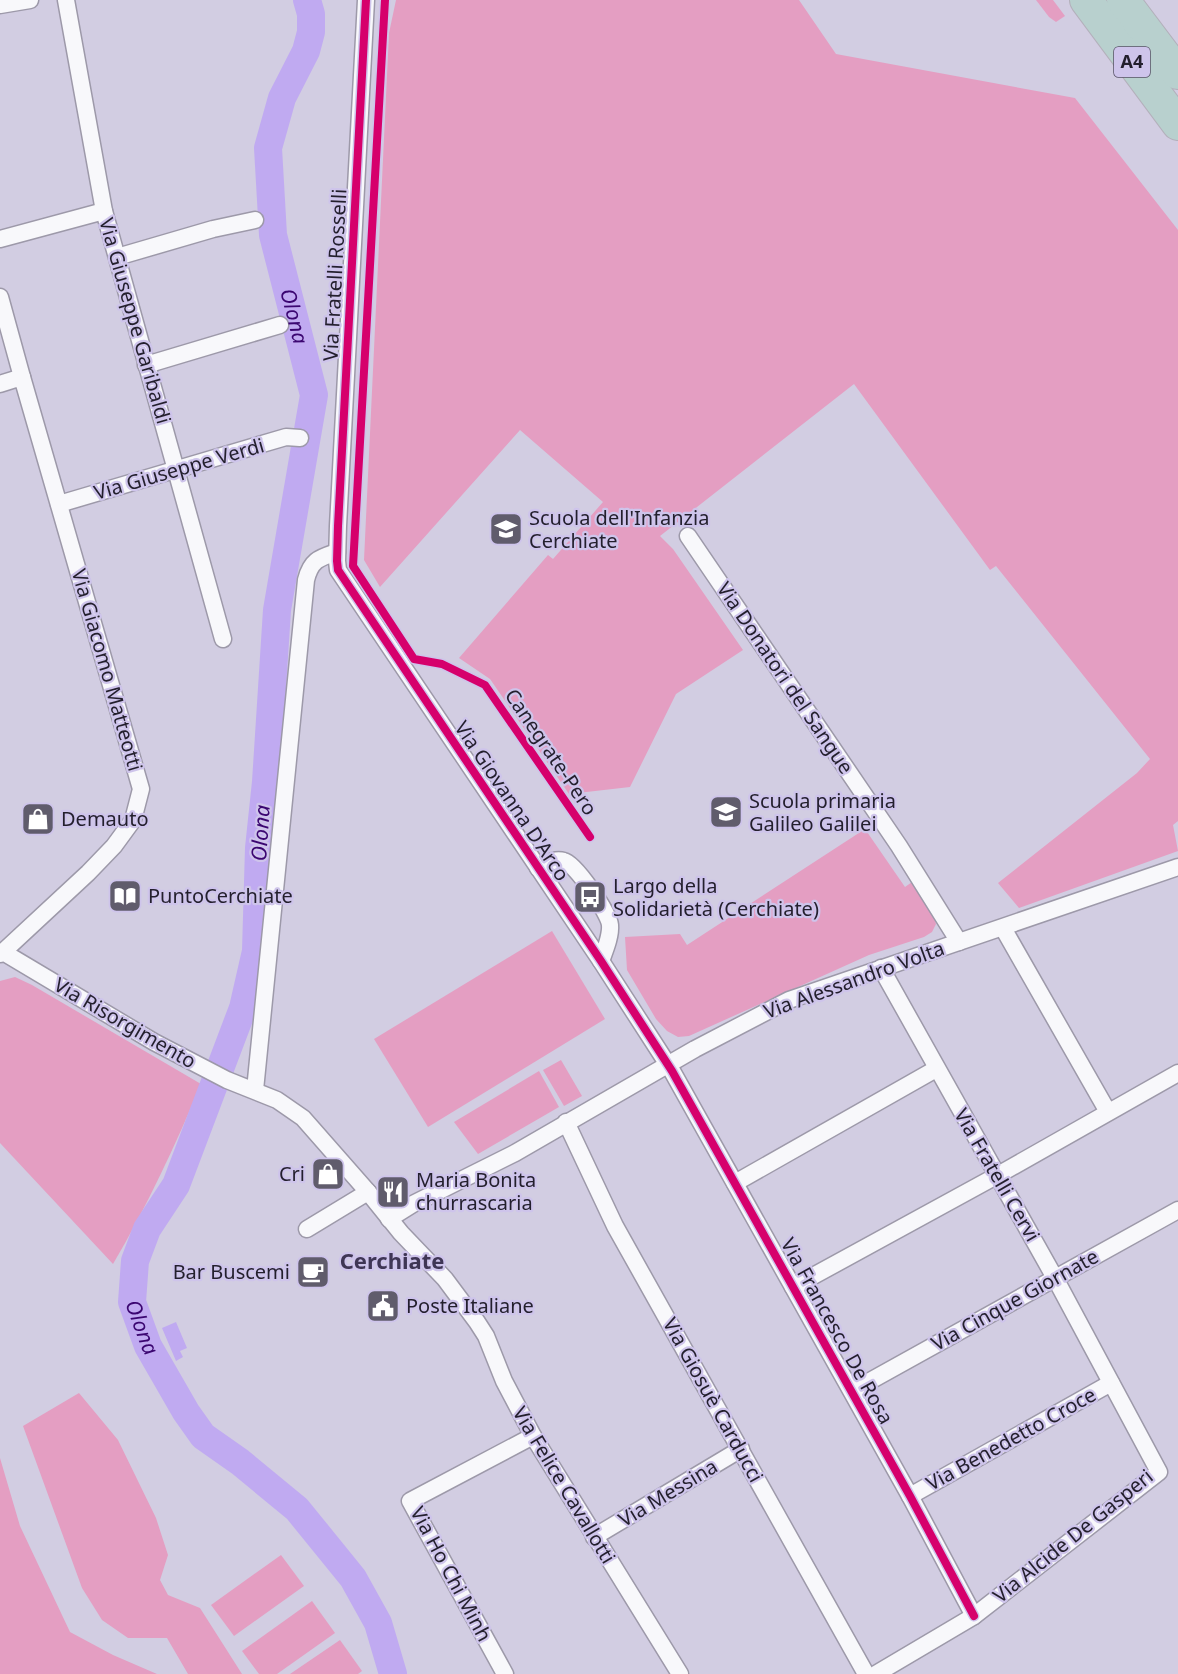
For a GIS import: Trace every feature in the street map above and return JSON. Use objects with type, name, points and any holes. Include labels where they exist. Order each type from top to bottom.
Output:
[{"type":"highway","name":"A4","points":[[1086,0],[1178,124]]},
{"type":"highway","name":"A4","points":[[1123,0],[1178,73]]},
{"type":"street","points":[[0,5],[30,0]]},
{"type":"street","name":"Via Giuseppe Garibaldi","points":[[66,0],[104,211],[223,639]]},
{"type":"street","name":"Via Fratelli Rosselli","points":[[337,552],[366,0]]},
{"type":"street","points":[[0,239],[104,211]]},
{"type":"street","points":[[117,257],[255,219]]},
{"type":"street","points":[[0,297],[22,377],[0,384]]},
{"type":"street","points":[[146,365],[280,325]]},
{"type":"street","name":"Via Giacomo Matteotti","points":[[2,953],[114,846],[133,820],[141,789],[22,377]]},
{"type":"street","name":"Via Giuseppe Verdi","points":[[59,504],[286,437],[300,438]]},
{"type":"street","name":"Via Donatori del Sangue","points":[[688,536],[899,846],[959,942]]},
{"type":"street","points":[[255,1090],[306,580],[312,564],[324,556],[337,552]]},
{"type":"street","name":"Via Giovanna D'Arco","points":[[337,552],[339,570],[343,580],[601,961],[668,1065]]},
{"type":"street","points":[[538,868],[551,861],[566,861],[574,867],[591,891],[610,924],[601,961]]},
{"type":"street","name":"Via Alessandro Volta","points":[[389,1219],[413,1204],[515,1153],[668,1065],[789,1000],[1178,867]]},
{"type":"street","points":[[1003,928],[1108,1112]]},
{"type":"street","name":"Via Risorgimento","points":[[2,953],[189,1061],[227,1080],[277,1100],[303,1118],[368,1192]]},
{"type":"street","name":"Via Fratelli Cervi","points":[[881,968],[1112,1383]]},
{"type":"street","name":"Via Francesco De Rosa","points":[[668,1065],[852,1391],[974,1616]]},
{"type":"street","points":[[735,1183],[936,1069]]},
{"type":"street","points":[[793,1287],[1178,1073]]},
{"type":"street","name":"Via Giosuè Carducci","points":[[566,1122],[615,1226],[866,1674]]},
{"type":"street","points":[[307,1229],[368,1192]]},
{"type":"street","name":"Via Felice Cavallotti","points":[[368,1192],[389,1219],[456,1293],[486,1336],[504,1381],[533,1436],[680,1674]]},
{"type":"street","name":"Via Cinque Giornate","points":[[852,1391],[1178,1210]]},
{"type":"street","name":"Via Alcide De Gasperi","points":[[876,1674],[974,1616],[1159,1472],[1112,1383]]},
{"type":"street","name":"Via Benedetto Croce","points":[[910,1496],[1112,1383]]},
{"type":"street","name":"Via Ho Chi Minh","points":[[505,1674],[410,1501],[533,1436]]},
{"type":"street","name":"Via Messina","points":[[594,1537],[741,1449]]},
{"type":"shaded area","points":[[396,0],[799,0],[836,54],[1075,98],[1178,230],[1178,821],[1173,825],[1178,851],[1019,908],[998,883],[1137,773],[1150,759],[996,566],[990,570],[854,384],[660,536],[673,549],[743,650],[676,694],[630,787],[569,794],[490,679],[459,658],[548,555],[553,559],[603,502],[520,430],[380,587],[364,560],[389,33]]},
{"type":"shaded area","points":[[1036,0],[1053,0],[1065,16],[1056,22],[1049,17]]},
{"type":"shaded area","points":[[865,829],[905,887],[912,882],[933,914],[936,924],[932,932],[924,937],[869,955],[689,1036],[678,1037],[667,1031],[656,1019],[627,970],[625,937],[680,934],[687,945]]},
{"type":"shaded area","points":[[552,931],[605,1019],[428,1127],[374,1039]]},
{"type":"shaded area","points":[[15,977],[201,1084],[160,1176],[113,1264],[0,1143],[0,981]]},
{"type":"shaded area","points":[[561,1060],[582,1096],[564,1106],[543,1070]]},
{"type":"shaded area","points":[[539,1071],[559,1107],[478,1154],[454,1122]]},
{"type":"shaded area","points":[[176,1322],[187,1348],[180,1351],[183,1357],[176,1361],[162,1328]]},
{"type":"shaded area","points":[[79,1393],[118,1440],[156,1518],[168,1555],[160,1580],[168,1595],[200,1608],[242,1674],[188,1674],[167,1638],[128,1638],[102,1620],[82,1588],[23,1426]]},
{"type":"shaded area","points":[[0,1458],[20,1526],[70,1632],[113,1655],[157,1674],[0,1674]]},
{"type":"shaded area","points":[[281,1555],[304,1586],[234,1636],[211,1605]]},
{"type":"shaded area","points":[[312,1601],[335,1633],[277,1674],[259,1674],[242,1651]]},
{"type":"shaded area","points":[[340,1640],[362,1671],[358,1674],[290,1674]]},
{"type":"waterway","name":"Olona","points":[[307,0],[311,14],[311,32],[306,51],[282,98],[268,148],[273,235],[314,395],[277,610],[266,782],[259,848],[256,951],[243,1008],[176,1185],[147,1229],[135,1261],[132,1302],[148,1346],[186,1412],[203,1436],[240,1462],[297,1509],[353,1578],[378,1623],[393,1674]]},
{"type":"cycle path","points":[[366,0],[338,526],[338,570],[601,961],[672,1071],[910,1496],[974,1616]]},
{"type":"cycle path","name":"Canegrate-Pero","points":[[385,0],[353,566],[414,659],[442,664],[485,685],[590,837]]},
{"type":"place","name":"Scuola dell'Infanzia Cerchiate","points":[[506,529]]},
{"type":"place","name":"Scuola primaria Galileo Galilei","points":[[726,812]]},
{"type":"place","name":"Demauto","points":[[38,819]]},
{"type":"place","name":"PuntoCerchiate","points":[[125,896]]},
{"type":"place","name":"Largo della Solidarietà (Cerchiate)","points":[[590,897]]},
{"type":"place","name":"Cri","points":[[328,1174]]},
{"type":"place","name":"Maria Bonita churrascaria","points":[[393,1192]]},
{"type":"place","name":"Bar Buscemi","points":[[313,1272]]},
{"type":"place","name":"Poste Italiane","points":[[383,1306]]},
{"type":"district","name":"Cerchiate","points":[[392,1261]]}]
